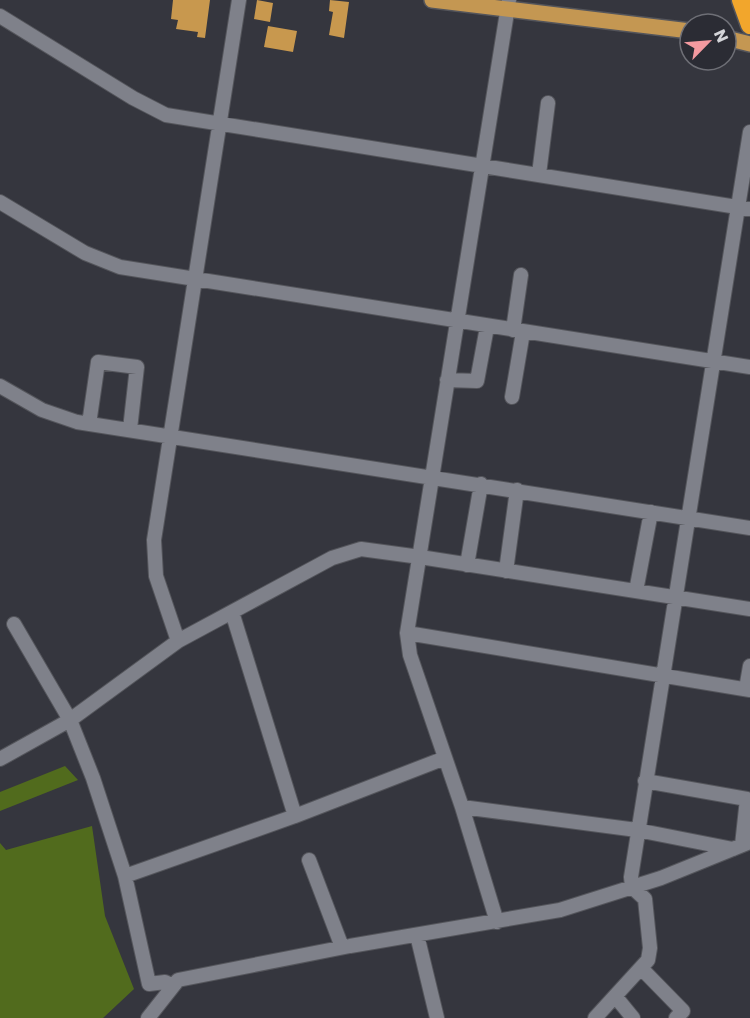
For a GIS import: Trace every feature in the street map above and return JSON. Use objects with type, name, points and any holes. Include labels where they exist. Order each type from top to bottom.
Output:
[{"type":"highway","points":[[741,0],[750,25]]},
{"type":"main road","points":[[432,0],[509,4],[678,29]]},
{"type":"street","points":[[178,641],[163,601],[153,560],[169,436],[239,0]]},
{"type":"street","points":[[497,922],[462,807],[410,655],[407,633],[509,4]]},
{"type":"street","points":[[0,16],[133,98],[166,115],[744,208]]},
{"type":"street","points":[[539,174],[548,103]]},
{"type":"street","points":[[595,1018],[648,960],[651,948],[645,899],[632,886],[631,877],[713,361],[744,208],[750,132]]},
{"type":"street","points":[[0,202],[85,253],[120,267],[750,367]]},
{"type":"street","points":[[512,397],[521,275]]},
{"type":"street","points":[[447,380],[477,381],[487,327]]},
{"type":"street","points":[[89,424],[98,362],[137,367],[129,429]]},
{"type":"street","points":[[0,386],[42,410],[61,418],[89,424],[750,528]]},
{"type":"street","points":[[467,565],[481,484]]},
{"type":"street","points":[[506,571],[517,490]]},
{"type":"street","points":[[636,591],[651,512]]},
{"type":"street","points":[[0,759],[70,720],[178,641],[314,567],[352,550],[373,550],[750,609]]},
{"type":"street","points":[[232,612],[295,816]]},
{"type":"street","points":[[14,624],[70,720],[93,778],[125,876],[149,984],[165,982],[171,985]]},
{"type":"street","points":[[407,633],[748,689],[750,666]]},
{"type":"street","points":[[125,876],[295,816],[445,758]]},
{"type":"street","points":[[645,781],[747,799],[742,845]]},
{"type":"street","points":[[462,807],[742,845]]},
{"type":"street","points":[[148,1018],[171,985],[178,980],[342,947],[560,910],[662,878],[742,845]]},
{"type":"street","points":[[309,860],[342,947]]},
{"type":"street","points":[[417,935],[437,1018]]},
{"type":"street","points":[[641,968],[683,1011],[676,1018]]},
{"type":"street","points":[[615,996],[633,1018]]},
{"type":"green space","points":[[65,766],[78,780],[0,811],[0,792]]},
{"type":"green space","points":[[92,826],[105,916],[134,989],[103,1018],[0,1018],[0,843],[6,850]]},
{"type":"building","points":[[173,0],[210,0],[205,38],[197,37],[198,32],[176,29],[178,20],[171,19]]},
{"type":"building","points":[[257,0],[273,3],[270,22],[254,19]]},
{"type":"building","points":[[330,0],[349,2],[344,38],[329,35],[333,12],[329,11]]},
{"type":"building","points":[[268,26],[297,31],[293,52],[264,47]]}]
